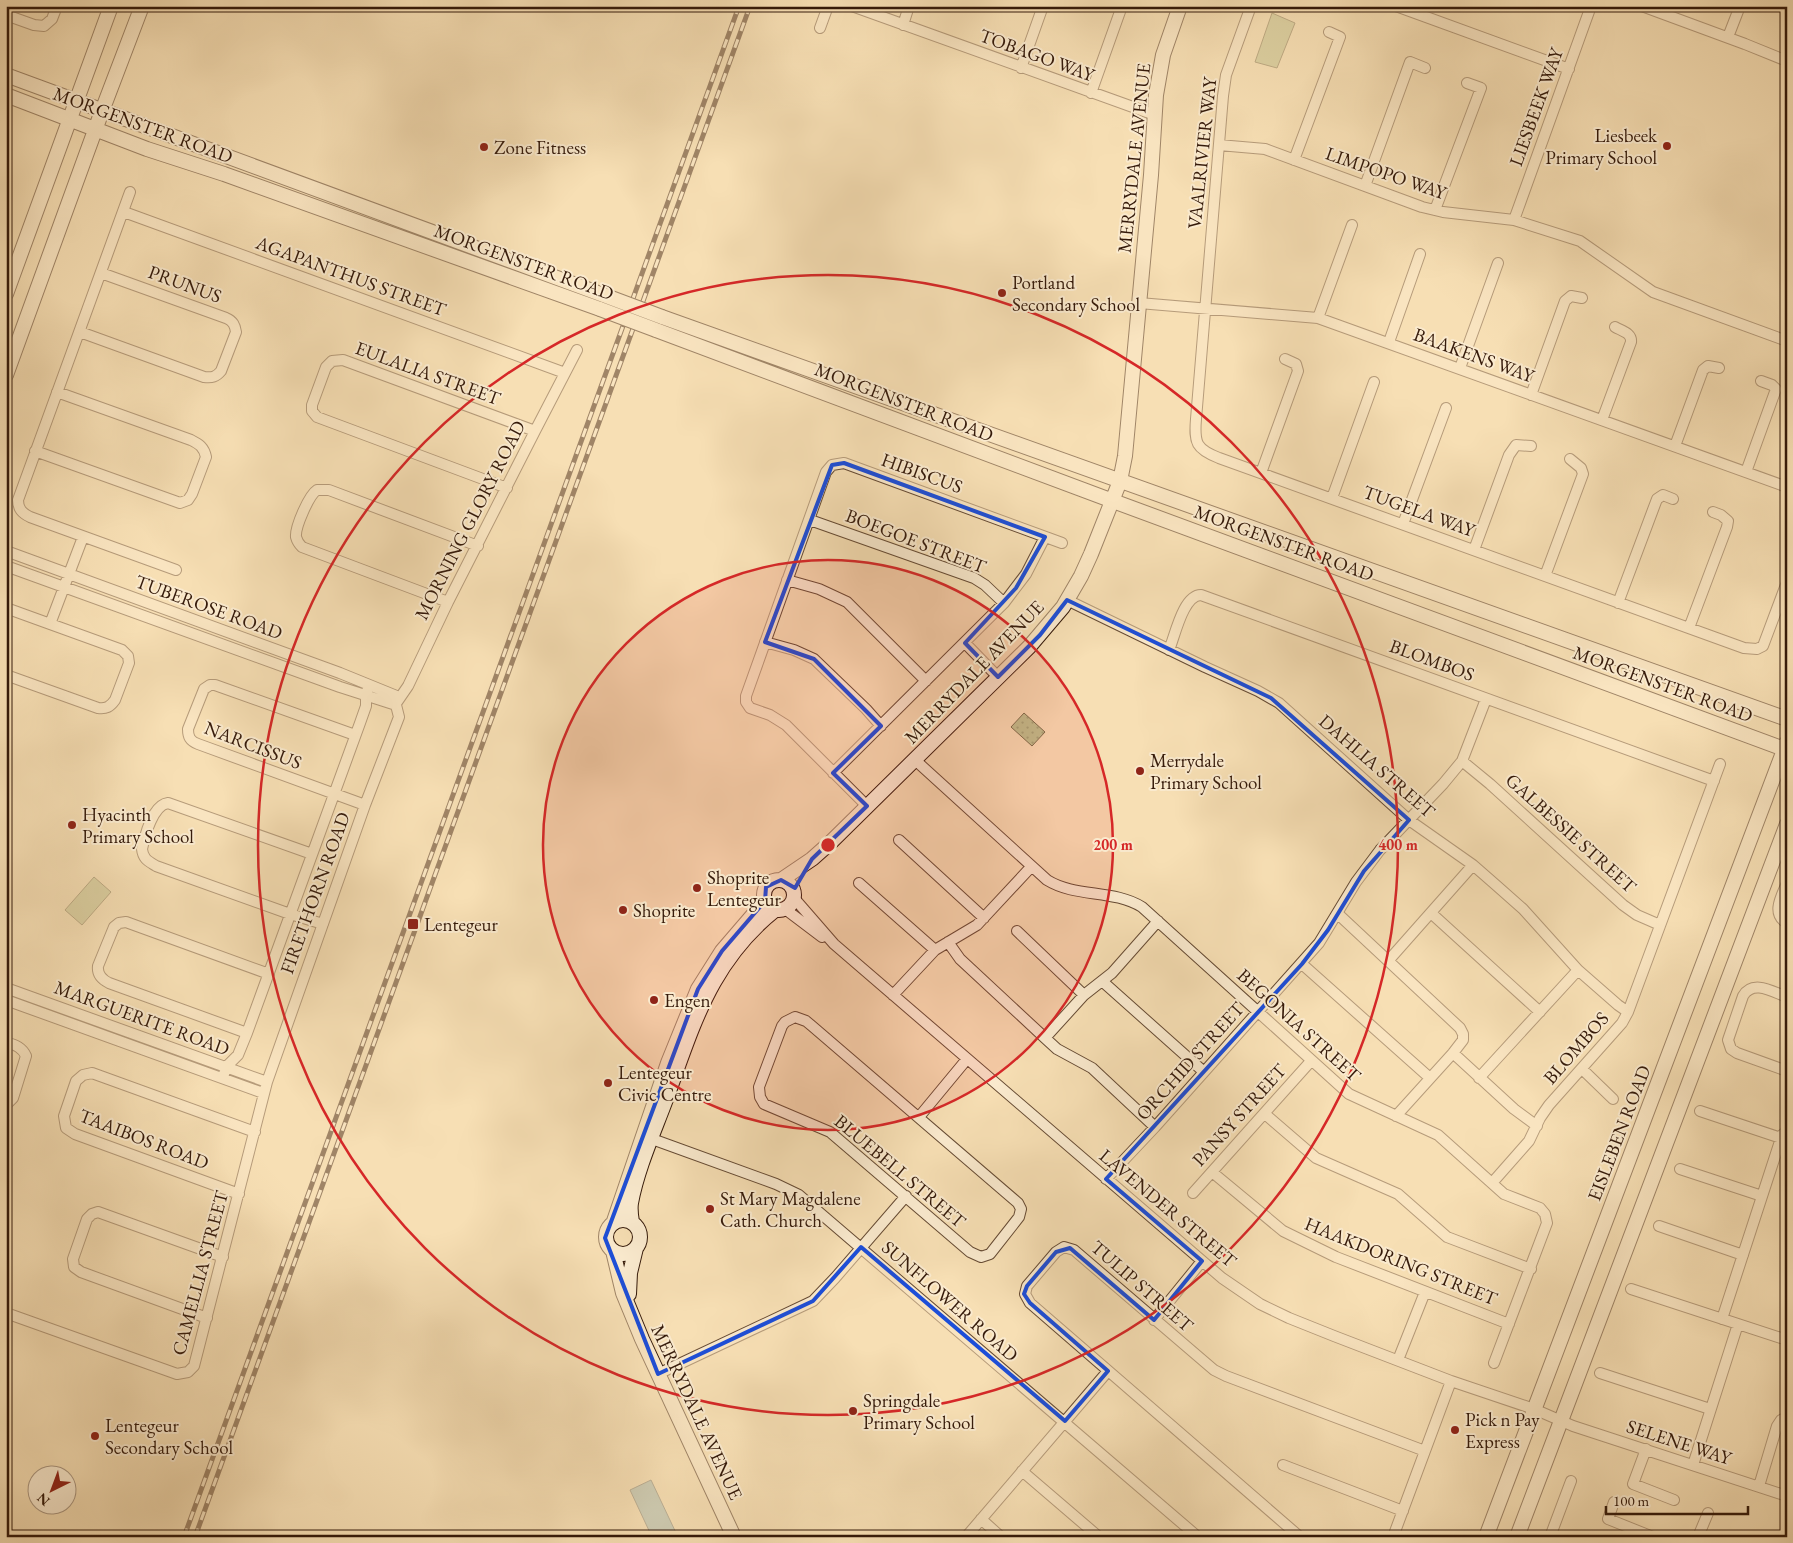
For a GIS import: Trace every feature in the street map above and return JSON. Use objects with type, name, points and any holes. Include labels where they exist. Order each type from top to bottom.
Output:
[{"type":"main road","points":[[6,294],[111,6]]},
{"type":"main road","points":[[6,375],[142,6]]},
{"type":"main road","name":"MERRYDALE AVENUE","points":[[781,880],[812,859],[1040,635],[1067,600],[1081,576],[1120,481],[1128,433],[1160,68],[1180,6]]},
{"type":"main road","name":"MORGENSTER ROAD","points":[[6,75],[662,317],[1787,719]]},
{"type":"main road","name":"MORGENSTER ROAD","points":[[6,95],[96,130],[600,309],[1113,501],[1786,747]]},
{"type":"main road","name":"EISLEBEN ROAD","points":[[1486,1537],[1786,747]]},
{"type":"main road","points":[[1517,1537],[1787,824]]},
{"type":"main road","name":"MERRYDALE AVENUE","points":[[794,894],[812,859]]},
{"type":"main road","points":[[614,1222],[638,1148],[686,1031],[731,956],[758,925],[792,903],[794,894],[789,884],[781,880],[773,881],[766,887],[764,896],[767,905],[780,910]]},
{"type":"main road","points":[[632,1222],[631,1203],[698,990],[713,964],[731,939],[765,901]]},
{"type":"main road","points":[[623,1219],[632,1222],[636,1225],[640,1234],[640,1240],[636,1248],[627,1254],[621,1254],[608,1247],[605,1238],[607,1228],[614,1222],[623,1219]]},
{"type":"main road","name":"MERRYDALE AVENUE","points":[[629,1303],[629,1281],[636,1248]]},
{"type":"main road","name":"MERRYDALE AVENUE","points":[[613,1251],[623,1292],[629,1303],[636,1325],[734,1537]]},
{"type":"street","points":[[6,15],[34,25],[44,26],[52,18],[57,6]]},
{"type":"street","points":[[820,28],[828,6]]},
{"type":"street","name":"TOBAGO WAY","points":[[852,6],[1155,115]]},
{"type":"street","points":[[903,25],[909,6]]},
{"type":"street","points":[[1021,68],[1043,6]]},
{"type":"street","points":[[1091,93],[1122,6]]},
{"type":"street","name":"VAALRIVIER WAY","points":[[1205,308],[1226,75],[1251,6]]},
{"type":"street","points":[[1396,6],[1569,69]]},
{"type":"street","name":"LIESBEEK WAY","points":[[1514,220],[1590,6]]},
{"type":"street","points":[[1642,6],[1728,37],[1787,61]]},
{"type":"street","points":[[1728,37],[1740,6]]},
{"type":"street","points":[[1294,160],[1340,37],[1329,32]]},
{"type":"street","points":[[1365,186],[1410,62],[1425,68]]},
{"type":"street","points":[[1436,210],[1481,88],[1467,83]]},
{"type":"street","name":"LIMPOPO WAY","points":[[1219,144],[1265,149],[1436,210],[1514,220],[1584,243],[1636,282],[1653,292],[1787,341]]},
{"type":"street","points":[[130,192],[18,500],[19,508],[23,513],[83,537],[176,570]]},
{"type":"street","name":"AGAPANTHUS STREET","points":[[124,212],[565,373]]},
{"type":"street","points":[[1318,318],[1352,225]]},
{"type":"street","points":[[1389,342],[1420,254]]},
{"type":"street","points":[[1460,368],[1498,264]]},
{"type":"street","name":"PRUNUS","points":[[80,332],[211,378],[217,376],[221,371],[236,332],[235,325],[231,320],[101,273]]},
{"type":"street","points":[[1531,394],[1565,301],[1571,296],[1582,298]]},
{"type":"street","name":"BAAKENS WAY","points":[[1139,302],[1318,318],[1787,487]]},
{"type":"street","name":"TUGELA WAY","points":[[1205,308],[1196,439],[1200,447],[1207,452],[1744,648],[1761,648],[1787,582]]},
{"type":"street","points":[[1602,420],[1631,342],[1628,334],[1615,327]]},
{"type":"street","name":"MORNING GLORY ROAD","points":[[397,701],[408,686],[448,602],[577,350]]},
{"type":"street","points":[[1262,473],[1298,371],[1296,364],[1285,359]]},
{"type":"street","name":"EULALIA STREET","points":[[507,488],[317,417],[312,411],[312,405],[326,367],[332,361],[344,360],[535,430]]},
{"type":"street","points":[[1675,446],[1703,370],[1710,365],[1719,368]]},
{"type":"street","points":[[1746,472],[1776,390],[1772,385],[1761,381]]},
{"type":"street","points":[[1332,498],[1374,382]]},
{"type":"street","points":[[35,451],[169,500],[180,502],[188,500],[192,494],[206,457],[205,450],[200,444],[58,392]]},
{"type":"street","points":[[1403,524],[1446,408]]},
{"type":"street","points":[[1474,550],[1509,455],[1516,445],[1531,446]]},
{"type":"street","points":[[1545,576],[1583,474],[1581,468],[1570,459]]},
{"type":"street","name":"HIBISCUS","points":[[867,806],[786,725],[770,715],[750,708],[746,702],[746,696],[826,472],[832,465],[844,463],[1062,543]]},
{"type":"street","points":[[448,602],[302,547],[297,542],[296,534],[309,498],[317,490],[329,490],[478,546]]},
{"type":"street","points":[[1618,602],[1656,499],[1663,495],[1674,499]]},
{"type":"street","points":[[1689,628],[1727,527],[1728,521],[1726,518],[1713,512]]},
{"type":"street","name":"BOEGOE STREET","points":[[810,520],[974,578],[985,585],[1004,603]]},
{"type":"street","points":[[50,624],[83,537]]},
{"type":"street","points":[[833,773],[965,644],[1004,603],[1026,574],[1045,537]]},
{"type":"street","name":"TUBEROSE ROAD","points":[[6,551],[68,573],[397,701]]},
{"type":"street","name":"TUBEROSE ROAD","points":[[6,566],[367,690]]},
{"type":"street","points":[[787,580],[819,589],[847,602],[926,681]]},
{"type":"street","name":"BLOMBOS","points":[[1169,650],[1187,604],[1192,596],[1201,595],[1714,782]]},
{"type":"street","name":"DAHLIA STREET","points":[[1067,600],[1280,703],[1409,820],[1472,865],[1523,909],[1578,970],[1618,1006],[1628,1012]]},
{"type":"street","points":[[6,608],[122,650],[128,656],[129,663],[115,700],[111,706],[105,709],[6,675]]},
{"type":"street","points":[[765,642],[794,650],[814,659],[881,726]]},
{"type":"street","points":[[965,644],[998,677]]},
{"type":"street","name":"NARCISSUS","points":[[355,735],[215,685],[210,685],[204,689],[188,729],[188,735],[192,741],[198,744],[365,805]]},
{"type":"street","name":"FIRETHORN ROAD","points":[[226,1067],[238,1055],[247,1033],[366,706],[367,690]]},
{"type":"street","name":"ORCHID STREET","points":[[1106,1179],[1155,1127],[1319,943],[1364,871],[1380,850],[1462,761],[1486,699]]},
{"type":"street","name":"FIRETHORN ROAD","points":[[263,1093],[365,805],[399,717],[397,701]]},
{"type":"street","name":"BEGONIA STREET","points":[[914,760],[1047,880],[1066,889],[1128,899],[1142,906],[1349,1094],[1438,1135],[1504,1194],[1540,1208],[1545,1214],[1547,1223],[1494,1363]]},
{"type":"street","name":"GALBESSIE STREET","points":[[1462,761],[1490,784],[1623,905],[1637,915],[1660,925]]},
{"type":"street","name":"BLOMBOS","points":[[1492,1183],[1529,1141],[1540,1118],[1550,1105],[1617,1030],[1628,1012],[1720,764]]},
{"type":"street","points":[[312,854],[168,802],[156,809],[142,849],[142,856],[146,861],[156,866],[323,924]]},
{"type":"street","points":[[899,840],[984,918]]},
{"type":"street","points":[[1388,961],[1472,865]]},
{"type":"street","points":[[893,994],[935,950],[968,931],[984,918],[1031,867]]},
{"type":"street","points":[[859,883],[935,950]]},
{"type":"street","points":[[1786,923],[1779,916],[1778,907],[1787,883]]},
{"type":"street","name":"LAVENDER STREET","points":[[794,894],[834,944]]},
{"type":"street","name":"LAVENDER STREET","points":[[780,910],[834,944],[1202,1262],[1228,1282],[1268,1308],[1289,1318],[1451,1381],[1534,1409]]},
{"type":"street","points":[[1431,913],[1540,1012]]},
{"type":"street","points":[[1338,914],[1460,1028],[1463,1037],[1453,1053],[1396,1116]]},
{"type":"street","points":[[1045,1038],[1084,995],[1102,981],[1158,921]]},
{"type":"street","points":[[247,1033],[109,983],[100,976],[97,970],[98,966],[114,927],[119,923],[126,922],[269,974]]},
{"type":"street","points":[[1017,932],[1084,995]]},
{"type":"street","points":[[948,942],[970,969],[1045,1038],[1058,1049],[1092,1068],[1155,1127]]},
{"type":"street","points":[[1302,964],[1430,1078]]},
{"type":"street","points":[[1479,1078],[1578,970]]},
{"type":"street","points":[[1102,981],[1204,1072]]},
{"type":"street","points":[[1787,997],[1760,987],[1753,987],[1747,990],[1743,996],[1728,1040],[1731,1049],[1737,1053],[1787,1071]]},
{"type":"street","name":"MARGUERITE ROAD","points":[[6,988],[266,1082]]},
{"type":"street","name":"MARGUERITE ROAD","points":[[6,1000],[263,1093]]},
{"type":"street","name":"BLUEBELL STREET","points":[[795,1017],[806,1021],[1014,1199],[1020,1206],[1021,1214],[990,1254],[981,1257],[970,1252],[906,1196],[830,1132],[767,1106],[761,1100],[759,1087],[785,1022],[795,1017]]},
{"type":"street","points":[[6,1042],[20,1047],[26,1056],[13,1098],[6,1105]]},
{"type":"street","points":[[1453,1053],[1514,1109],[1537,1126]]},
{"type":"street","points":[[919,1117],[967,1059]]},
{"type":"street","name":"PANSY STREET","points":[[1193,1193],[1311,1061]]},
{"type":"street","points":[[223,1078],[226,1067]]},
{"type":"street","points":[[1582,1069],[1613,1099]]},
{"type":"street","name":"TAAIBOS ROAD","points":[[239,1194],[75,1134],[66,1128],[64,1116],[76,1081],[83,1075],[92,1073],[255,1132]]},
{"type":"street","name":"CAMELLIA STREET","points":[[6,1313],[177,1374],[188,1372],[196,1362],[255,1132],[263,1093]]},
{"type":"street","points":[[1700,1111],[1784,1134],[1722,1318]]},
{"type":"street","points":[[1265,1114],[1316,1158],[1398,1194],[1447,1237],[1531,1269]]},
{"type":"street","name":"SUNFLOWER ROAD","points":[[652,1140],[776,1184],[799,1195],[862,1247],[1198,1537]]},
{"type":"street","points":[[1680,1169],[1762,1196]]},
{"type":"street","name":"HAAKDORING STREET","points":[[1212,1172],[1293,1237],[1336,1257],[1509,1324]]},
{"type":"street","points":[[658,1374],[813,1301],[823,1292],[906,1196]]},
{"type":"street","points":[[207,1318],[81,1272],[74,1267],[73,1258],[87,1219],[92,1214],[98,1212],[223,1257]]},
{"type":"street","points":[[1659,1226],[1743,1255]]},
{"type":"street","name":"TULIP STREET","points":[[1300,1537],[1030,1302],[1025,1296],[1027,1286],[1056,1252],[1064,1248],[1074,1250],[1207,1365],[1218,1372],[1425,1451]]},
{"type":"street","points":[[1154,1320],[1202,1262]]},
{"type":"street","points":[[1631,1289],[1786,1339]]},
{"type":"street","points":[[1398,1360],[1425,1292]]},
{"type":"street","points":[[1693,1465],[1738,1324]]},
{"type":"street","points":[[966,1537],[1108,1371]]},
{"type":"street","points":[[1600,1373],[1710,1409]]},
{"type":"street","points":[[1393,1537],[1451,1381]]},
{"type":"street","name":"SELENE WAY","points":[[1534,1409],[1561,1420],[1787,1496]]},
{"type":"street","points":[[1759,1486],[1777,1426],[1781,1420],[1787,1417]]},
{"type":"street","points":[[1646,1449],[1633,1484],[1674,1500]]},
{"type":"street","points":[[1283,1465],[1403,1511]]},
{"type":"street","points":[[1022,1471],[1099,1537]]},
{"type":"street","points":[[1550,1537],[1571,1481]]},
{"type":"street","points":[[1614,1502],[1608,1519],[1653,1537]]},
{"type":"street","points":[[1698,1537],[1708,1513]]},
{"type":"street","points":[[981,1519],[1001,1537]]},
{"type":"highlighted area","points":[[844,463],[1045,537],[1016,588],[965,643],[998,677],[1040,635],[1067,600],[1271,698],[1409,820],[1364,871],[1328,930],[1302,964],[1106,1179],[1202,1261],[1154,1320],[1070,1248],[1056,1252],[1027,1286],[1024,1294],[1030,1303],[1108,1371],[1065,1421],[861,1247],[813,1301],[658,1374],[605,1238],[698,989],[722,951],[765,901],[766,887],[781,880],[795,888],[812,859],[867,806],[833,773],[881,726],[814,659],[765,642],[832,465]]},
{"type":"green space","points":[[1272,13],[1295,23],[1277,68],[1255,62]]},
{"type":"green space","points":[[1024,713],[1045,732],[1032,746],[1011,727]]},
{"type":"green space","points":[[94,877],[111,892],[82,925],[65,910]]},
{"type":"water","points":[[651,1480],[678,1537],[652,1537],[630,1490]]},
{"type":"railway","points":[[184,1537],[739,6]]},
{"type":"railway","points":[[195,1537],[750,6]]},
{"type":"place","name":"Liesbeek Primary School","points":[[1667,146]]},
{"type":"place","name":"Zone Fitness","points":[[484,147]]},
{"type":"place","name":"Portland Secondary School","points":[[1002,293]]},
{"type":"place","name":"Merrydale Primary School","points":[[1140,771]]},
{"type":"place","name":"Hyacinth Primary School","points":[[72,825]]},
{"type":"place","name":"Shoprite Lentegeur","points":[[697,888]]},
{"type":"place","name":"Shoprite","points":[[623,910]]},
{"type":"place","name":"Lentegeur","points":[[413,924]]},
{"type":"place","name":"Engen","points":[[654,1000]]},
{"type":"place","name":"Lentegeur Civic Centre","points":[[608,1083]]},
{"type":"place","name":"St Mary Magdalene Cath. Church","points":[[710,1209]]},
{"type":"place","name":"Springdale Primary School","points":[[853,1411]]},
{"type":"place","name":"Pick n Pay Express","points":[[1455,1430]]},
{"type":"place","name":"Lentegeur Secondary School","points":[[95,1436]]}]
